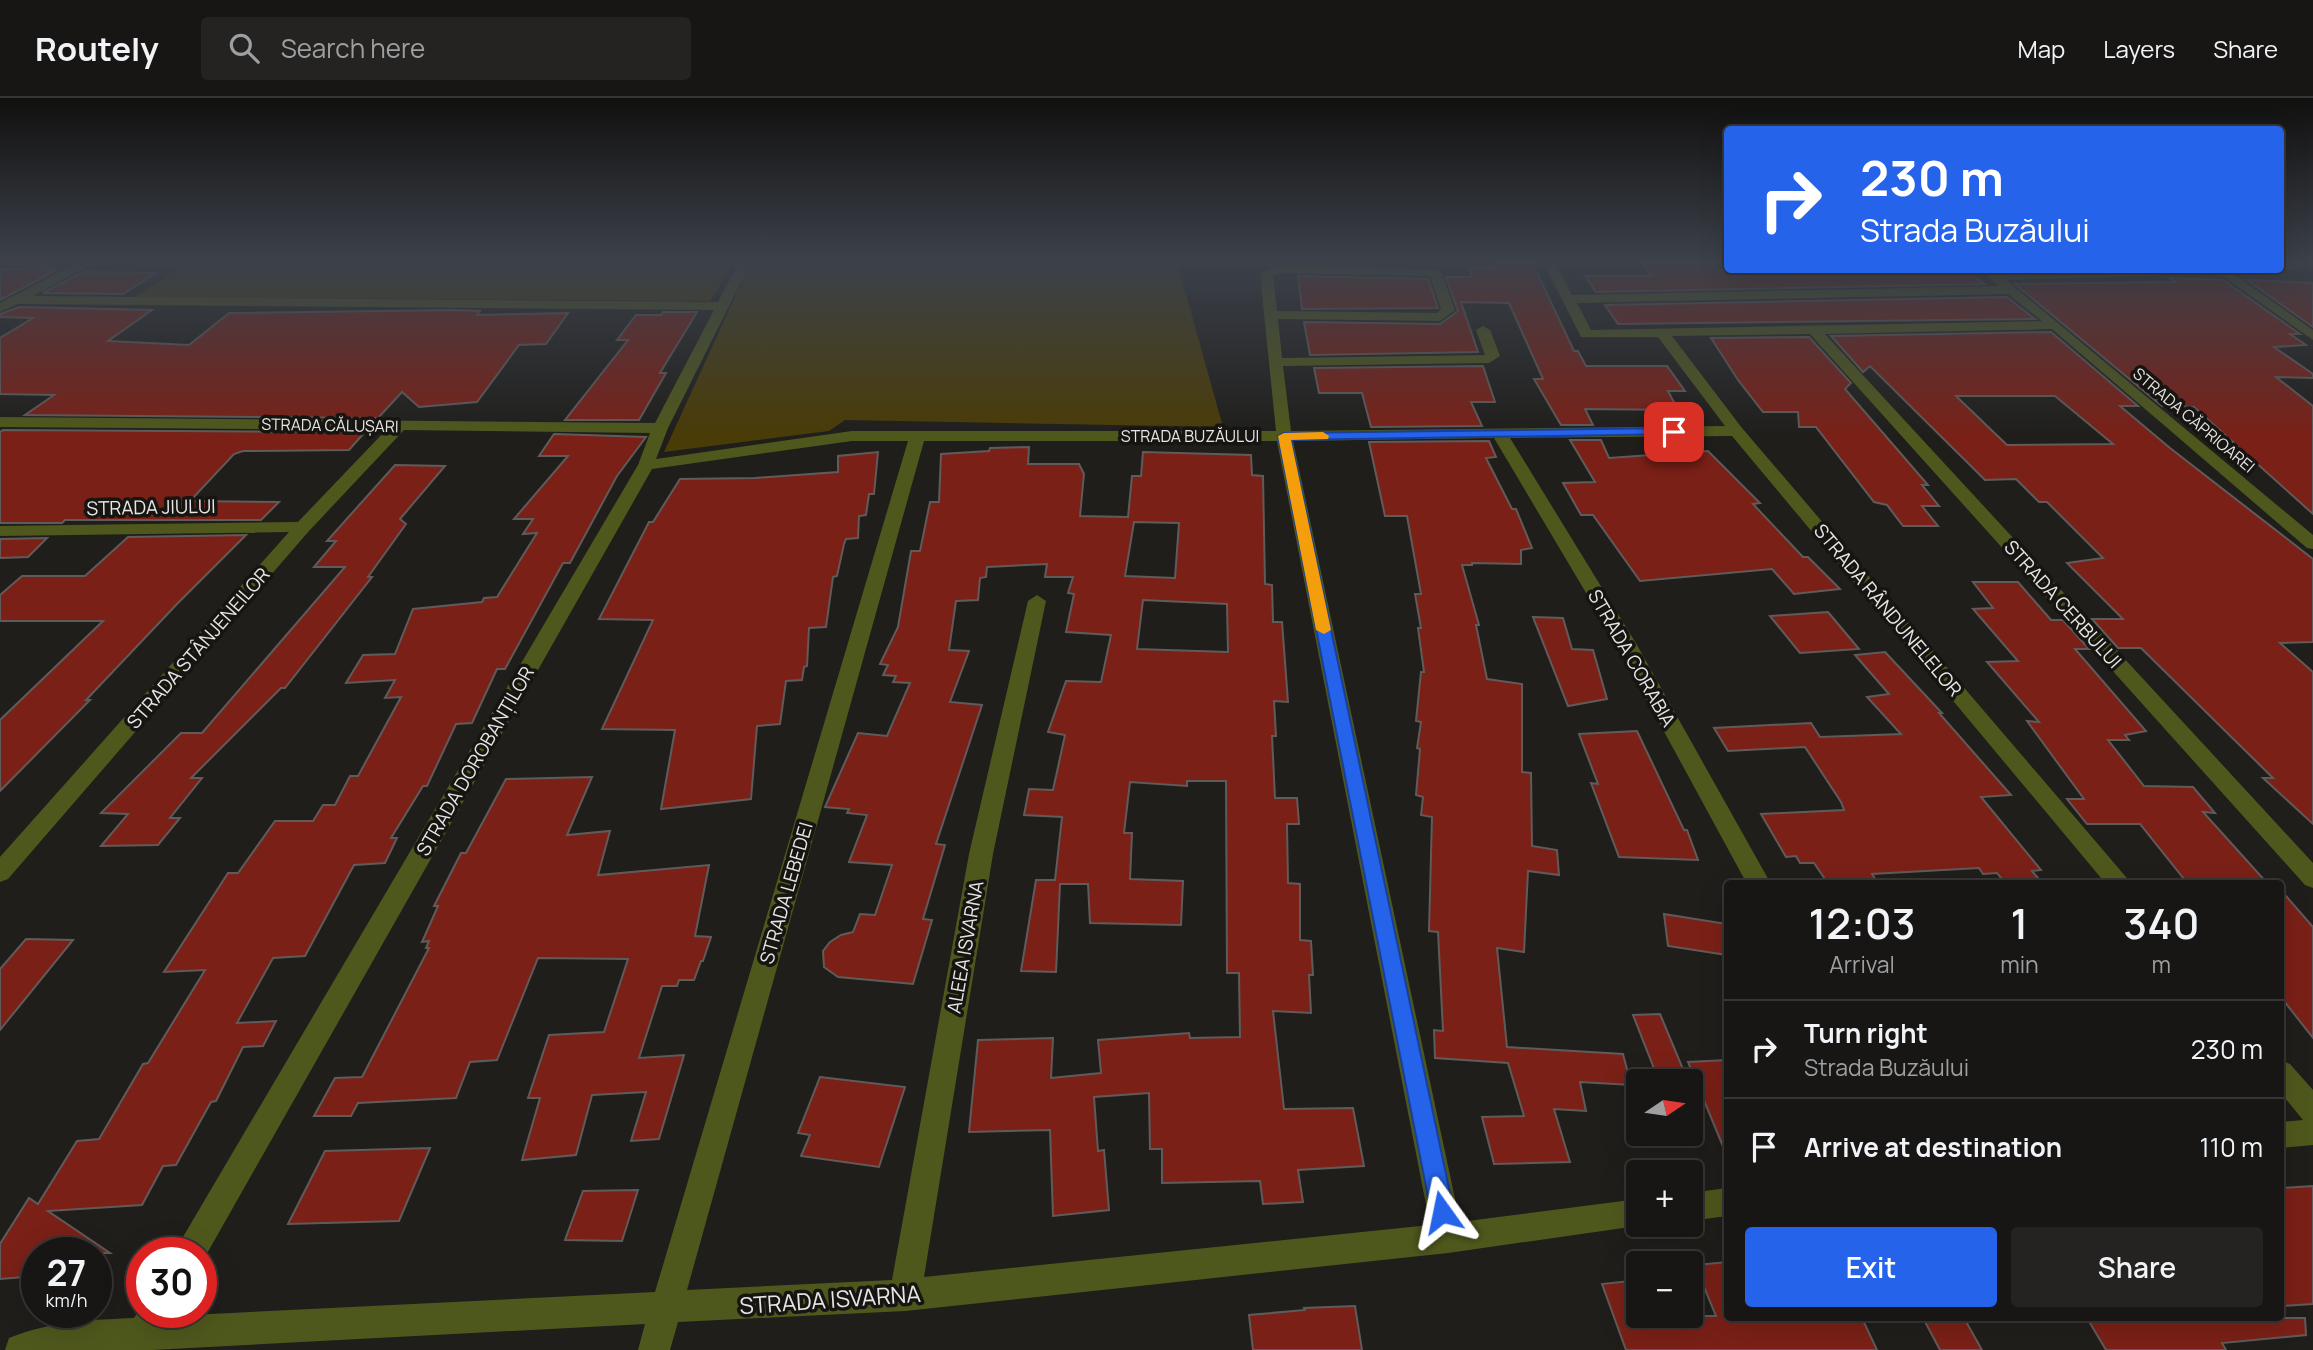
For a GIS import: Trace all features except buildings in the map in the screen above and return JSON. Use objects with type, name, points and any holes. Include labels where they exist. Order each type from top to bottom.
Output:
[{"type":"street","name":"STRADA DOROBANȚILOR","points":[[200,1237],[646,465],[660,428],[716,320]]},
{"type":"street","points":[[1271,320],[1284,436],[1448,1238]]},
{"type":"street","points":[[1579,320],[1586,334],[2055,325]]},
{"type":"street","name":"STRADA CĂPRIOAREI","points":[[2050,320],[2312,543]]},
{"type":"street","points":[[2291,320],[2313,336]]},
{"type":"street","name":"STRADA CERBULUI","points":[[1813,329],[2313,879]]},
{"type":"street","points":[[1276,362],[1489,359],[1493,356],[1483,330]]},
{"type":"street","name":"STRADA RÂNDUNELELOR","points":[[1662,332],[1736,431],[2117,880]]},
{"type":"street","name":"STRADA CĂLUȘARI","points":[[0,422],[660,428]]},
{"type":"street","name":"STRADA STÂNJENEILOR","points":[[0,873],[303,527],[399,426]]},
{"type":"street","name":"STRADA BUZĂULUI","points":[[646,465],[852,436],[1500,435],[1736,431]]},
{"type":"street","name":"STRADA CORABIA","points":[[1500,435],[1627,645],[1757,880]]},
{"type":"street","name":"STRADA LEBEDEI","points":[[654,1350],[917,436]]},
{"type":"street","name":"STRADA JIULUI","points":[[0,531],[303,527]]},
{"type":"street","name":"ALEEA ISVARNA","points":[[905,1295],[981,854],[1037,601]]},
{"type":"street","points":[[2284,1077],[2313,1111]]},
{"type":"street","points":[[2284,1135],[2313,1132]]},
{"type":"street","points":[[1703,1205],[1724,1202]]},
{"type":"street","name":"STRADA ISVARNA","points":[[21,1350],[61,1338],[145,1332],[666,1309],[905,1295],[1448,1238],[1626,1215]]},
{"type":"shaded area","points":[[724,320],[1193,320],[1223,427],[845,420],[829,431],[664,452]]},
{"type":"slow traffic","points":[[1323,436],[1284,436],[1324,630]]},
{"type":"route","points":[[1442,1212],[1284,436],[1674,432]]}]
